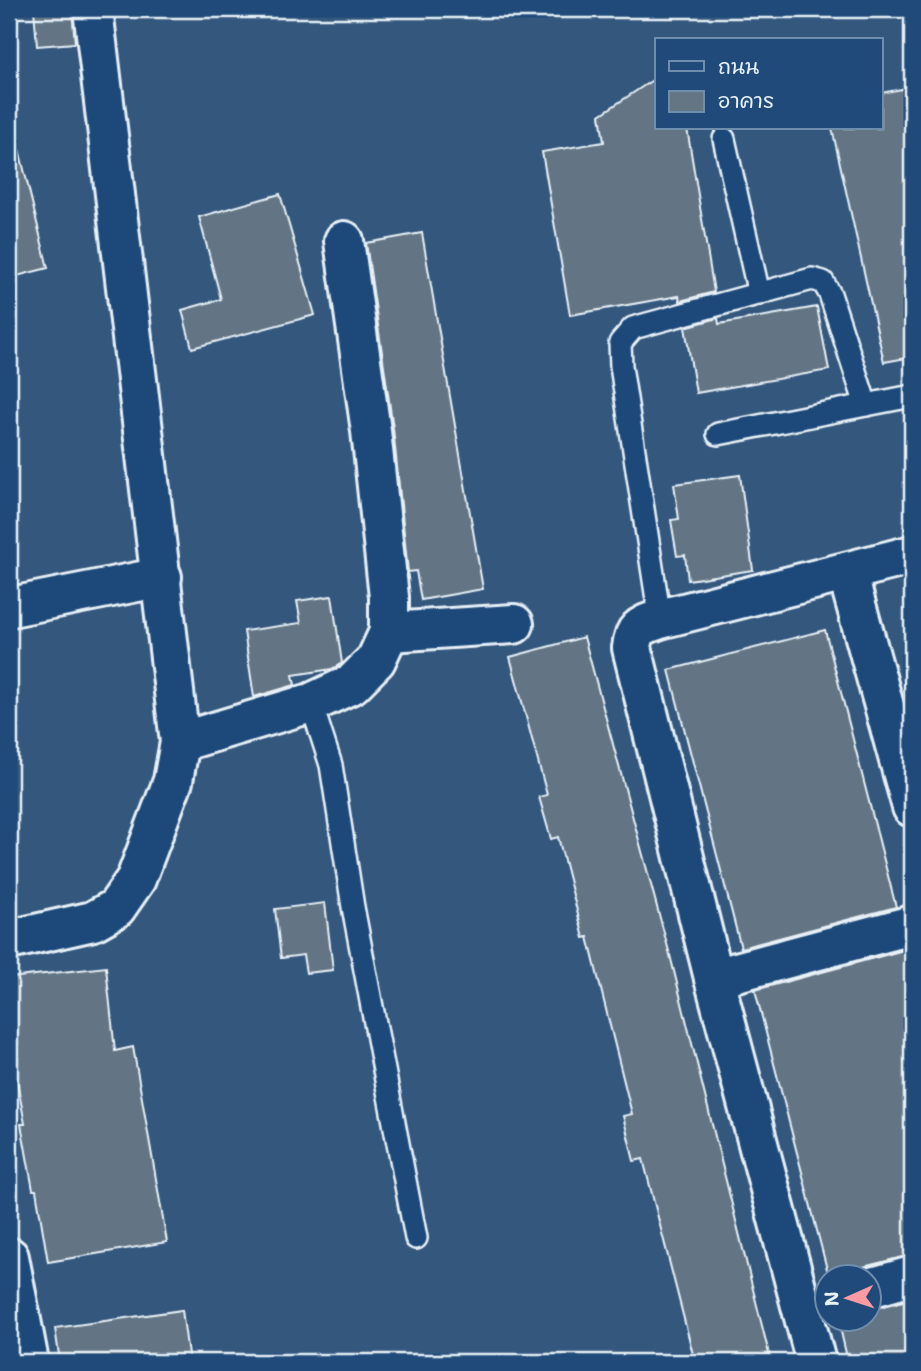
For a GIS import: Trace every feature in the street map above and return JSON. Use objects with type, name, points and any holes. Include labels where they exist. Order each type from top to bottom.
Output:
[{"type":"street","points":[[9,940],[93,921],[116,908],[135,879],[173,780],[180,742],[93,9]]},
{"type":"street","points":[[180,742],[311,703],[352,684],[376,660],[389,632],[389,597],[371,431],[344,241]]},
{"type":"street","points":[[813,1299],[714,978],[632,648],[633,634],[642,626],[660,619],[912,555]]},
{"type":"street","points":[[847,572],[912,807]]},
{"type":"street","points":[[11,607],[162,577]]},
{"type":"street","points":[[389,632],[514,624]]},
{"type":"street","points":[[714,978],[912,925]]},
{"type":"street","points":[[9,1257],[29,1362]]},
{"type":"street","points":[[883,1283],[912,1276]]},
{"type":"street","points":[[815,1332],[816,1362]]},
{"type":"lane","points":[[724,139],[759,294]]},
{"type":"lane","points":[[660,619],[621,366],[620,343],[633,328],[812,279],[823,282],[830,294],[866,405]]},
{"type":"lane","points":[[718,434],[912,396]]},
{"type":"lane","points":[[311,703],[331,765],[352,907],[416,1238]]},
{"type":"building","points":[[34,9],[72,9],[75,43],[37,46]]},
{"type":"building","points":[[655,78],[655,130],[687,130],[714,292],[680,301],[679,296],[570,315],[542,152],[604,142],[600,115]]},
{"type":"building","points":[[912,87],[912,357],[884,362],[832,130],[883,130],[883,93]]},
{"type":"building","points":[[19,149],[48,268],[9,278],[9,150]]},
{"type":"building","points":[[280,194],[315,315],[192,348],[182,310],[221,299],[199,217]]},
{"type":"building","points":[[422,233],[483,589],[421,600],[416,571],[408,572],[393,428],[366,243]]},
{"type":"building","points":[[817,307],[829,370],[696,393],[685,327],[718,318],[719,324]]},
{"type":"building","points":[[740,475],[753,570],[688,580],[685,555],[677,556],[671,520],[679,519],[674,484]]},
{"type":"building","points":[[332,596],[342,663],[332,669],[293,675],[295,685],[254,697],[244,631],[301,623],[297,601]]},
{"type":"building","points":[[825,630],[896,907],[741,948],[669,670]]},
{"type":"building","points":[[584,637],[670,955],[771,1362],[695,1362],[643,1159],[634,1161],[623,1116],[632,1114],[588,937],[584,938],[558,837],[551,839],[539,797],[547,795],[510,657]]},
{"type":"building","points":[[325,903],[333,970],[306,973],[303,955],[281,958],[275,909]]},
{"type":"building","points":[[904,950],[912,979],[912,1255],[883,1262],[825,1262],[755,990]]},
{"type":"building","points":[[106,967],[115,1051],[133,1047],[167,1242],[48,1262],[21,1124],[25,1124],[9,1038],[9,978]]},
{"type":"building","points":[[912,1299],[912,1362],[848,1362],[841,1332],[883,1332],[883,1306]]},
{"type":"building","points":[[182,1310],[189,1362],[60,1362],[55,1328]]}]
